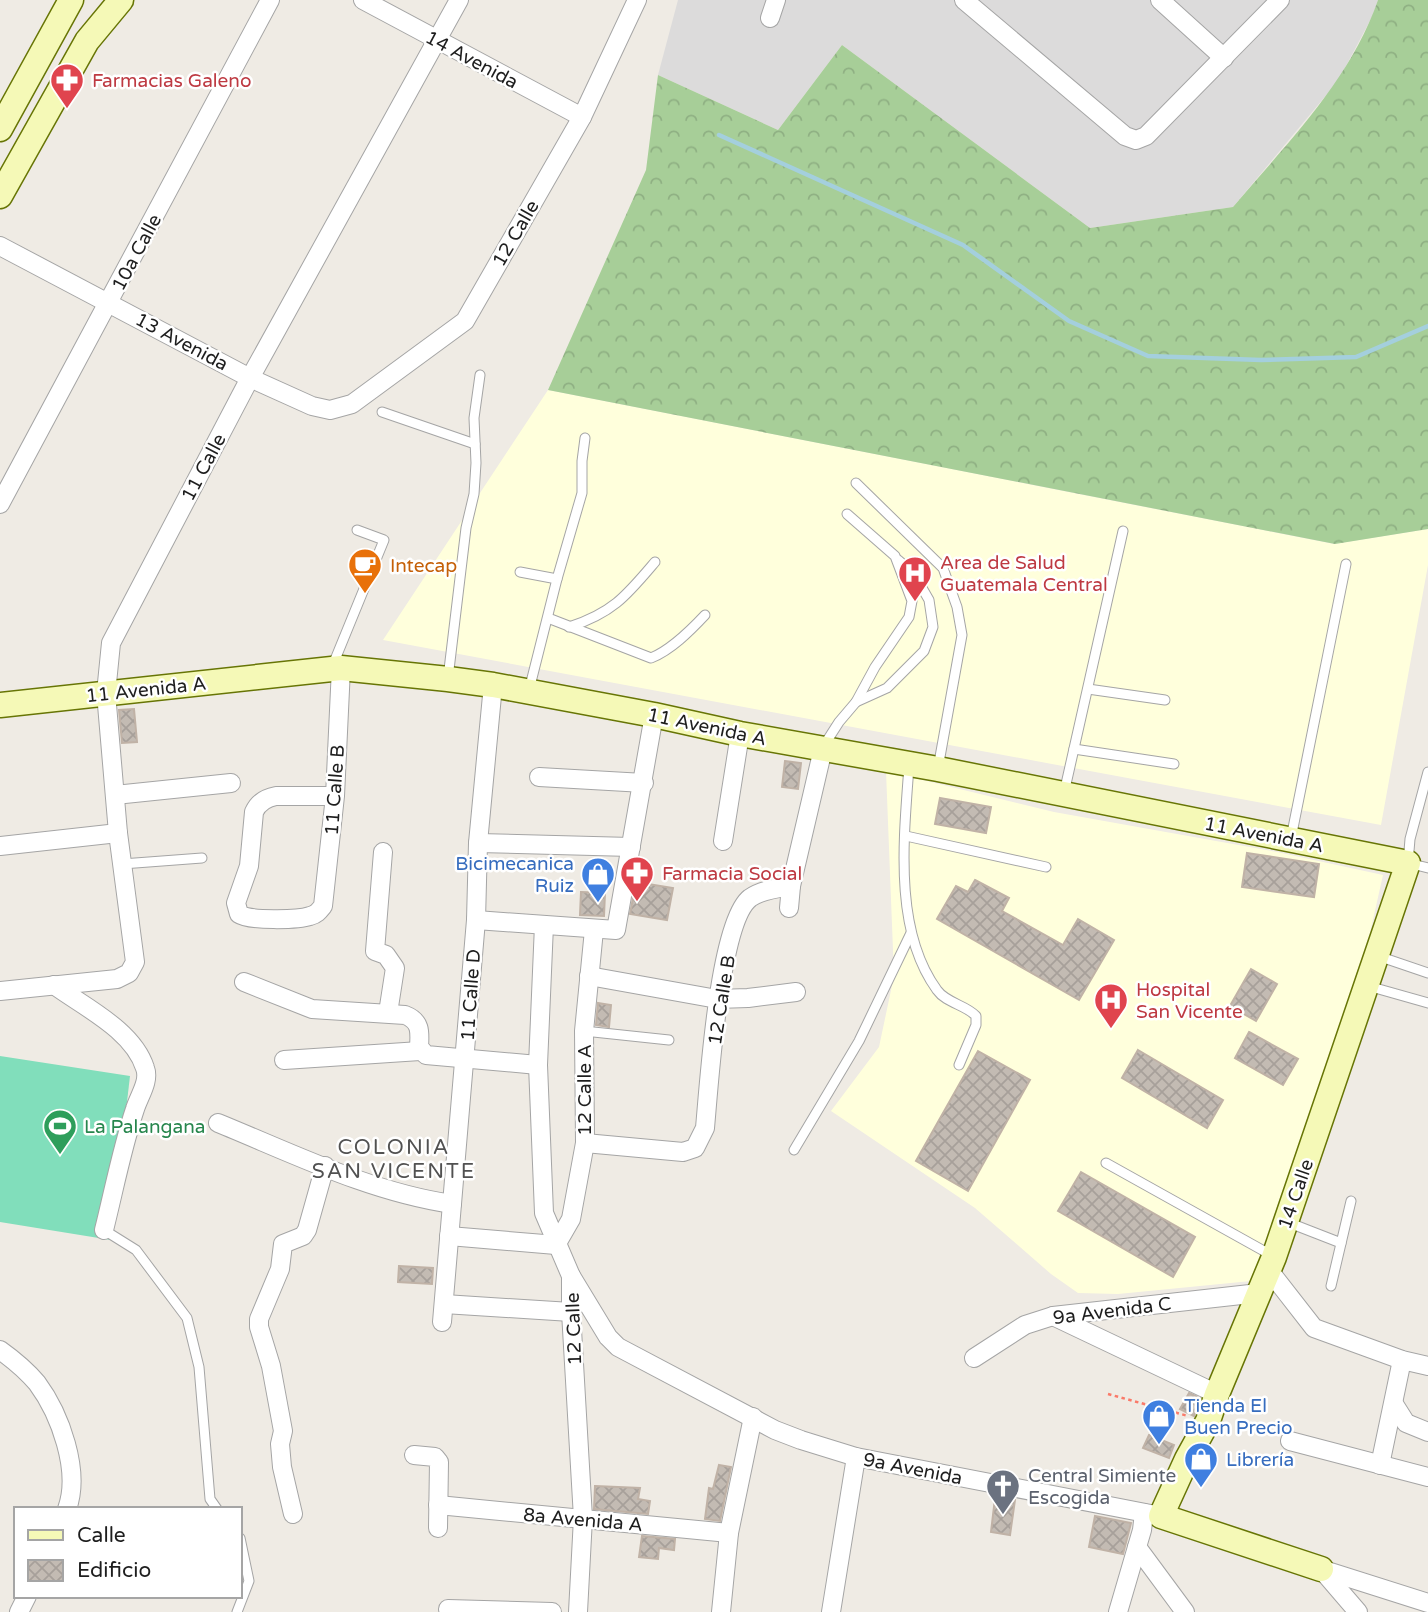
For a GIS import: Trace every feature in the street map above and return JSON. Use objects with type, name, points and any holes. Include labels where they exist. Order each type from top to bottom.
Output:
[{"type":"street","points":[[0,130],[71,0]]},
{"type":"street","points":[[0,196],[88,41],[121,0]]},
{"type":"street","name":"10a Calle","points":[[0,504],[270,0]]},
{"type":"street","name":"14 Avenida","points":[[363,0],[582,117]]},
{"type":"street","name":"11 Calle","points":[[54,985],[117,979],[129,973],[135,962],[118,833],[106,693],[111,643],[250,377],[459,0]]},
{"type":"street","name":"12 Calle","points":[[330,410],[352,404],[464,321],[582,117],[637,0]]},
{"type":"street","points":[[770,18],[776,0]]},
{"type":"street","points":[[964,0],[1125,136],[1136,139],[1146,136],[1280,0]]},
{"type":"street","points":[[1160,0],[1224,58]]},
{"type":"street","name":"13 Avenida","points":[[0,246],[250,377],[313,406],[330,410]]},
{"type":"street","name":"11 Avenida A","points":[[0,705],[336,668],[448,679],[493,685],[740,734],[938,769],[1418,865]]},
{"type":"street","name":"11 Calle B","points":[[335,796],[276,796],[262,801],[254,813],[249,866],[236,903],[239,915],[249,918],[307,917],[320,911],[325,899],[335,796],[336,668]]},
{"type":"street","name":"11 Calle D","points":[[493,685],[478,843],[465,1058],[443,1313],[571,1312]]},
{"type":"street","points":[[475,920],[616,930],[654,715]]},
{"type":"street","points":[[723,841],[740,734]]},
{"type":"street","points":[[789,908],[791,886],[822,749]]},
{"type":"street","points":[[539,777],[644,783]]},
{"type":"street","points":[[115,795],[231,783]]},
{"type":"street","points":[[0,846],[118,833]]},
{"type":"street","points":[[478,843],[631,847]]},
{"type":"street","points":[[383,852],[375,951],[386,955],[395,968],[387,1013]]},
{"type":"street","name":"14 Calle","points":[[1152,1515],[1208,1421],[1271,1263],[1376,956],[1418,865]]},
{"type":"street","name":"12 Calle B","points":[[585,1143],[683,1152],[695,1148],[705,1128],[717,999],[737,916],[751,897],[791,886]]},
{"type":"street","name":"12 Calle","points":[[544,925],[538,1065],[544,1213],[571,1276],[583,1518],[578,1612]]},
{"type":"street","name":"12 Calle A","points":[[556,1245],[571,1219],[585,1143],[584,1031],[594,930]]},
{"type":"street","points":[[589,976],[717,999],[796,992]]},
{"type":"street","points":[[244,982],[312,1009],[405,1015],[416,1021],[420,1031],[420,1051]]},
{"type":"street","points":[[0,991],[54,985],[117,1029],[138,1053],[146,1069],[146,1080],[135,1108],[104,1230]]},
{"type":"street","points":[[284,1060],[420,1051],[426,1055],[538,1065]]},
{"type":"street","points":[[218,1123],[412,1198],[452,1204]]},
{"type":"street","points":[[293,1514],[282,1467],[280,1444],[283,1431],[259,1319],[280,1269],[283,1244],[303,1236],[307,1230],[325,1166]]},
{"type":"street","points":[[449,1236],[556,1245]]},
{"type":"street","points":[[1271,1263],[1314,1328],[1402,1360],[1428,1366]]},
{"type":"street","name":"9a Avenida","points":[[571,1276],[608,1337],[618,1347],[775,1430],[856,1457],[1152,1515],[1428,1603]]},
{"type":"street","name":"9a Avenida C","points":[[974,1358],[1025,1325],[1053,1316],[1259,1293]]},
{"type":"street","points":[[1053,1316],[1217,1394]]},
{"type":"street","points":[[0,1351],[23,1367],[45,1395],[60,1428],[71,1473],[68,1507]]},
{"type":"street","points":[[1380,1465],[1402,1360]]},
{"type":"street","points":[[1394,1404],[1406,1423],[1428,1432]]},
{"type":"street","points":[[721,1612],[729,1533],[752,1417]]},
{"type":"street","points":[[1290,1441],[1428,1477]]},
{"type":"street","points":[[414,1455],[435,1457],[439,1462],[438,1528]]},
{"type":"street","points":[[831,1612],[856,1457]]},
{"type":"street","name":"8a Avenida A","points":[[438,1506],[729,1533]]},
{"type":"street","points":[[1118,1612],[1137,1546],[1152,1515]]},
{"type":"street","points":[[1137,1546],[1185,1612]]},
{"type":"street","points":[[1321,1569],[1358,1612]]},
{"type":"street","points":[[449,1609],[552,1612]]},
{"type":"lane","points":[[448,679],[466,528],[474,494],[474,418],[480,375]]},
{"type":"lane","points":[[382,412],[475,444]]},
{"type":"lane","points":[[529,692],[582,493],[585,438]]},
{"type":"lane","points":[[856,483],[943,568],[957,607],[962,635],[938,769]]},
{"type":"lane","points":[[846,514],[914,575],[929,600],[933,627],[924,651],[887,688],[856,702]]},
{"type":"lane","points":[[336,668],[384,540],[357,530]]},
{"type":"lane","points":[[1064,794],[1123,531]]},
{"type":"lane","points":[[822,749],[856,702],[875,667],[909,617],[912,601],[895,556]]},
{"type":"lane","points":[[569,626],[588,621],[618,604],[655,562]]},
{"type":"lane","points":[[1290,839],[1346,564]]},
{"type":"lane","points":[[520,572],[557,579]]},
{"type":"lane","points":[[548,618],[651,658],[688,632],[705,615]]},
{"type":"lane","points":[[1088,689],[1165,700]]},
{"type":"lane","points":[[1074,749],[1174,764]]},
{"type":"lane","points":[[909,764],[905,904],[918,961],[939,993],[964,1009],[971,1010],[976,1016],[976,1025],[959,1065]]},
{"type":"lane","points":[[1418,865],[1410,839],[1428,772]]},
{"type":"lane","points":[[906,836],[1045,867]]},
{"type":"lane","points":[[122,864],[202,858]]},
{"type":"lane","points":[[794,1150],[859,1041],[911,933]]},
{"type":"lane","points":[[1376,956],[1428,972]]},
{"type":"lane","points":[[1366,986],[1428,1003]]},
{"type":"lane","points":[[584,1031],[669,1040]]},
{"type":"lane","points":[[1106,1163],[1271,1263]]},
{"type":"lane","points":[[1331,1286],[1350,1201]]},
{"type":"lane","points":[[1285,1221],[1341,1242]]},
{"type":"lane","points":[[104,1230],[136,1250],[187,1318],[199,1367],[210,1499],[216,1507]]},
{"type":"lane","points":[[237,1612],[249,1581],[242,1548]]},
{"type":"path","points":[[1108,1394],[1208,1421]]},
{"type":"shaded area","points":[[678,0],[1378,0],[1373,15],[1338,81],[1233,207],[1090,228],[842,45],[778,130],[658,75]]},
{"type":"shaded area","name":"Area de Salud Guatemala Central","points":[[548,390],[1334,544],[1428,529],[1428,565],[1381,825],[383,640]]},
{"type":"shaded area","name":"Hospital San Vicente","points":[[886,771],[1054,812],[1277,852],[1383,875],[1370,933],[1251,1281],[1118,1294],[1078,1293],[1051,1274],[975,1208],[831,1111],[879,1047],[894,976]]},
{"type":"green space","points":[[1378,0],[1428,0],[1428,529],[1335,544],[548,390],[646,170],[658,75],[778,130],[842,45],[1090,228],[1233,207],[1295,135],[1334,84],[1366,30]]},
{"type":"green space","name":"La Palangana","points":[[0,1056],[130,1076],[111,1240],[0,1222]]},
{"type":"building","points":[[134,709],[137,742],[122,743],[119,710]]},
{"type":"building","points":[[785,761],[801,763],[798,789],[782,787]]},
{"type":"building","points":[[940,798],[991,807],[986,833],[935,824]]},
{"type":"building","points":[[1247,853],[1319,864],[1314,897],[1242,887]]},
{"type":"building","points":[[975,880],[1009,898],[1002,911],[1063,945],[1078,919],[1114,940],[1079,1000],[937,919],[956,886],[968,892]]},
{"type":"building","points":[[636,882],[673,888],[667,920],[630,914]]},
{"type":"building","points":[[581,892],[605,893],[604,916],[580,915]]},
{"type":"building","points":[[1251,969],[1277,984],[1256,1021],[1230,1006]]},
{"type":"building","points":[[598,1003],[611,1005],[609,1027],[596,1025]]},
{"type":"building","points":[[1249,1032],[1298,1059],[1283,1085],[1235,1058]]},
{"type":"building","points":[[1138,1050],[1223,1100],[1207,1128],[1122,1078]]},
{"type":"building","points":[[978,1051],[1030,1080],[968,1191],[916,1161]]},
{"type":"building","points":[[1081,1172],[1195,1237],[1173,1277],[1058,1211]]},
{"type":"building","points":[[399,1266],[433,1268],[432,1284],[398,1282]]},
{"type":"building","points":[[1189,1393],[1200,1398],[1194,1416],[1180,1409]]},
{"type":"building","name":"Tienda El Buen Precio","points":[[1149,1435],[1174,1445],[1169,1458],[1143,1448]]},
{"type":"building","points":[[719,1465],[731,1467],[720,1521],[705,1519],[709,1488],[713,1489]]},
{"type":"building","points":[[595,1486],[640,1488],[638,1499],[650,1501],[648,1514],[594,1509]]},
{"type":"building","name":"Central Simiente Escogida","points":[[995,1498],[1015,1500],[1010,1535],[991,1532]]},
{"type":"building","points":[[1095,1516],[1131,1523],[1123,1554],[1089,1547]]},
{"type":"building","points":[[642,1536],[675,1539],[674,1550],[659,1548],[658,1559],[639,1557]]},
{"type":"waterway","points":[[719,135],[963,245],[1069,321],[1148,356],[1261,360],[1356,357],[1428,326]]},
{"type":"place","name":"Farmacias Galeno","points":[[67,110]]},
{"type":"place","name":"Intecap","points":[[365,595]]},
{"type":"place","name":"Area de Salud Guatemala Central","points":[[915,603]]},
{"type":"place","name":"Farmacia Social","points":[[637,903]]},
{"type":"place","name":"Bicimecanica Ruiz","points":[[598,904]]},
{"type":"place","name":"Hospital San Vicente","points":[[1111,1030]]},
{"type":"place","name":"La Palangana","points":[[60,1156]]},
{"type":"place","name":"Tienda El Buen Precio","points":[[1159,1446]]},
{"type":"place","name":"Librería","points":[[1201,1489]]},
{"type":"place","name":"Central Simiente Escogida","points":[[1003,1516]]},
{"type":"district","name":"COLONIA SAN VICENTE","points":[[394,1159]]}]
